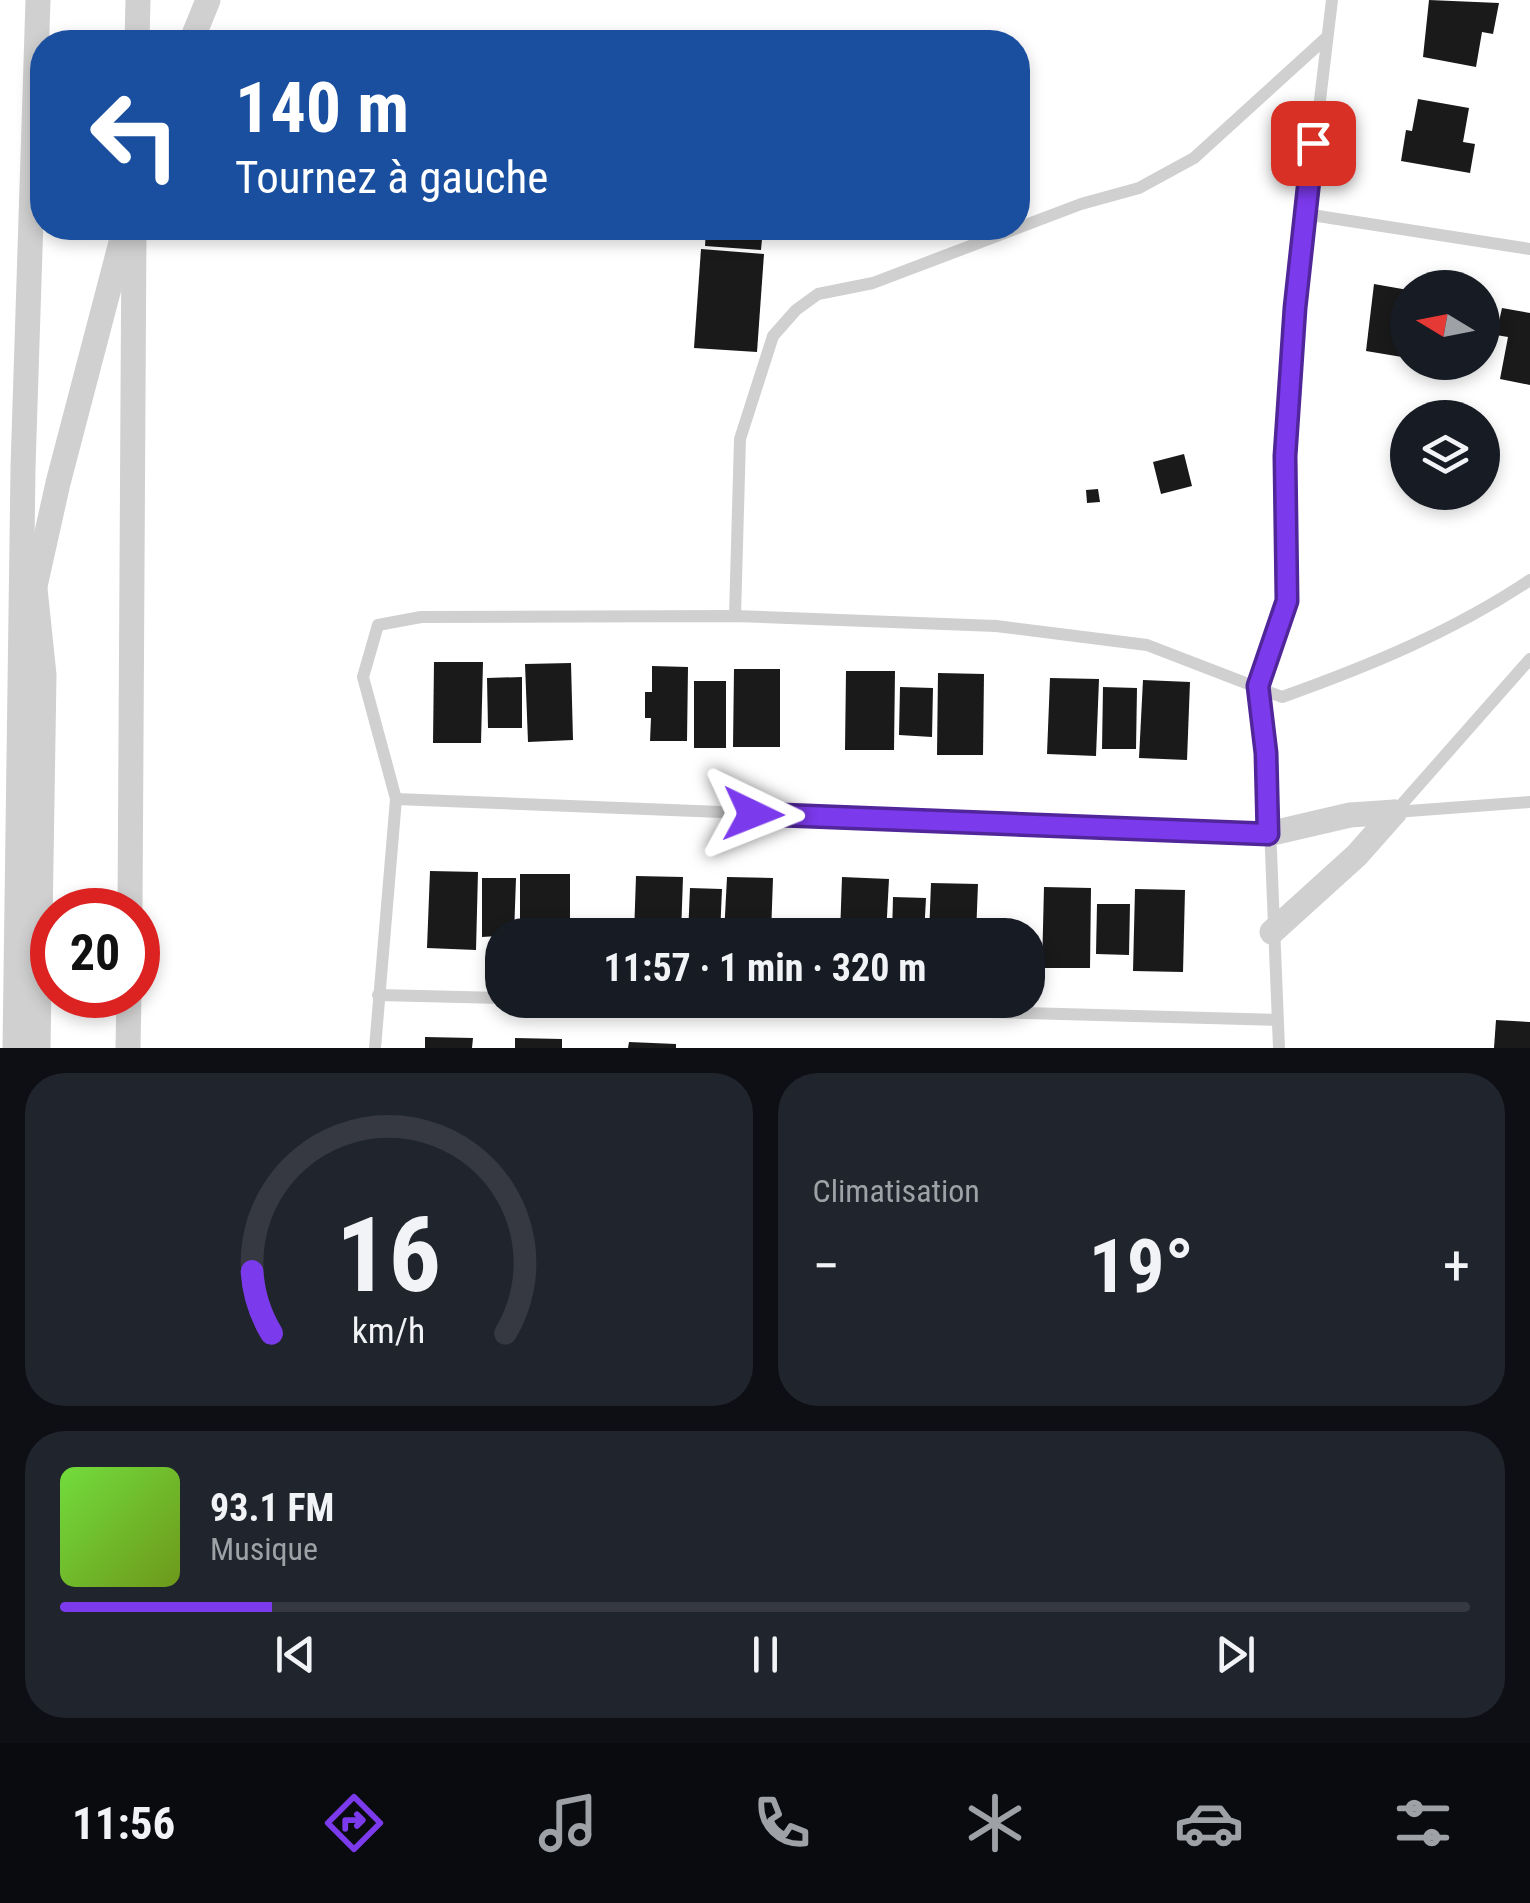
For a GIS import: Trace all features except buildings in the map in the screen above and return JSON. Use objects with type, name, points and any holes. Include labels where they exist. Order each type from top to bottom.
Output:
[{"type":"street","points":[[37,30],[38,0]]},
{"type":"street","points":[[137,30],[138,0]]},
{"type":"street","points":[[196,30],[208,0]]},
{"type":"street","points":[[15,1048],[8,860],[30,234]]},
{"type":"street","points":[[8,860],[34,579],[122,240]]},
{"type":"street","points":[[130,888],[134,240]]},
{"type":"street","points":[[34,579],[44,676],[38,1048]]},
{"type":"street","points":[[1268,834],[1350,815],[1395,812]]},
{"type":"street","points":[[1272,932],[1357,855],[1395,812]]},
{"type":"street","points":[[128,1048],[129,1018]]},
{"type":"lane","points":[[1279,1048],[1266,753],[1258,686],[1287,601],[1285,456],[1305,214],[1332,0]]},
{"type":"lane","points":[[1030,223],[1139,188],[1194,158],[1326,38]]},
{"type":"lane","points":[[1305,214],[1530,249]]},
{"type":"lane","points":[[735,616],[740,439],[774,336],[796,310],[818,294],[874,282],[985,240]]},
{"type":"lane","points":[[374,1048],[396,799],[364,677],[378,625],[421,618],[735,616],[996,626],[1148,645],[1282,697],[1356,671],[1496,603],[1530,580]]},
{"type":"lane","points":[[1395,812],[1530,660]]},
{"type":"lane","points":[[396,799],[1268,834]]},
{"type":"lane","points":[[1395,812],[1530,802]]},
{"type":"lane","points":[[378,995],[485,998]]},
{"type":"lane","points":[[1045,1013],[1278,1020]]},
{"type":"route","points":[[753,814],[1268,834],[1266,753],[1258,686],[1287,601],[1285,456],[1295,308],[1313,143]]}]
